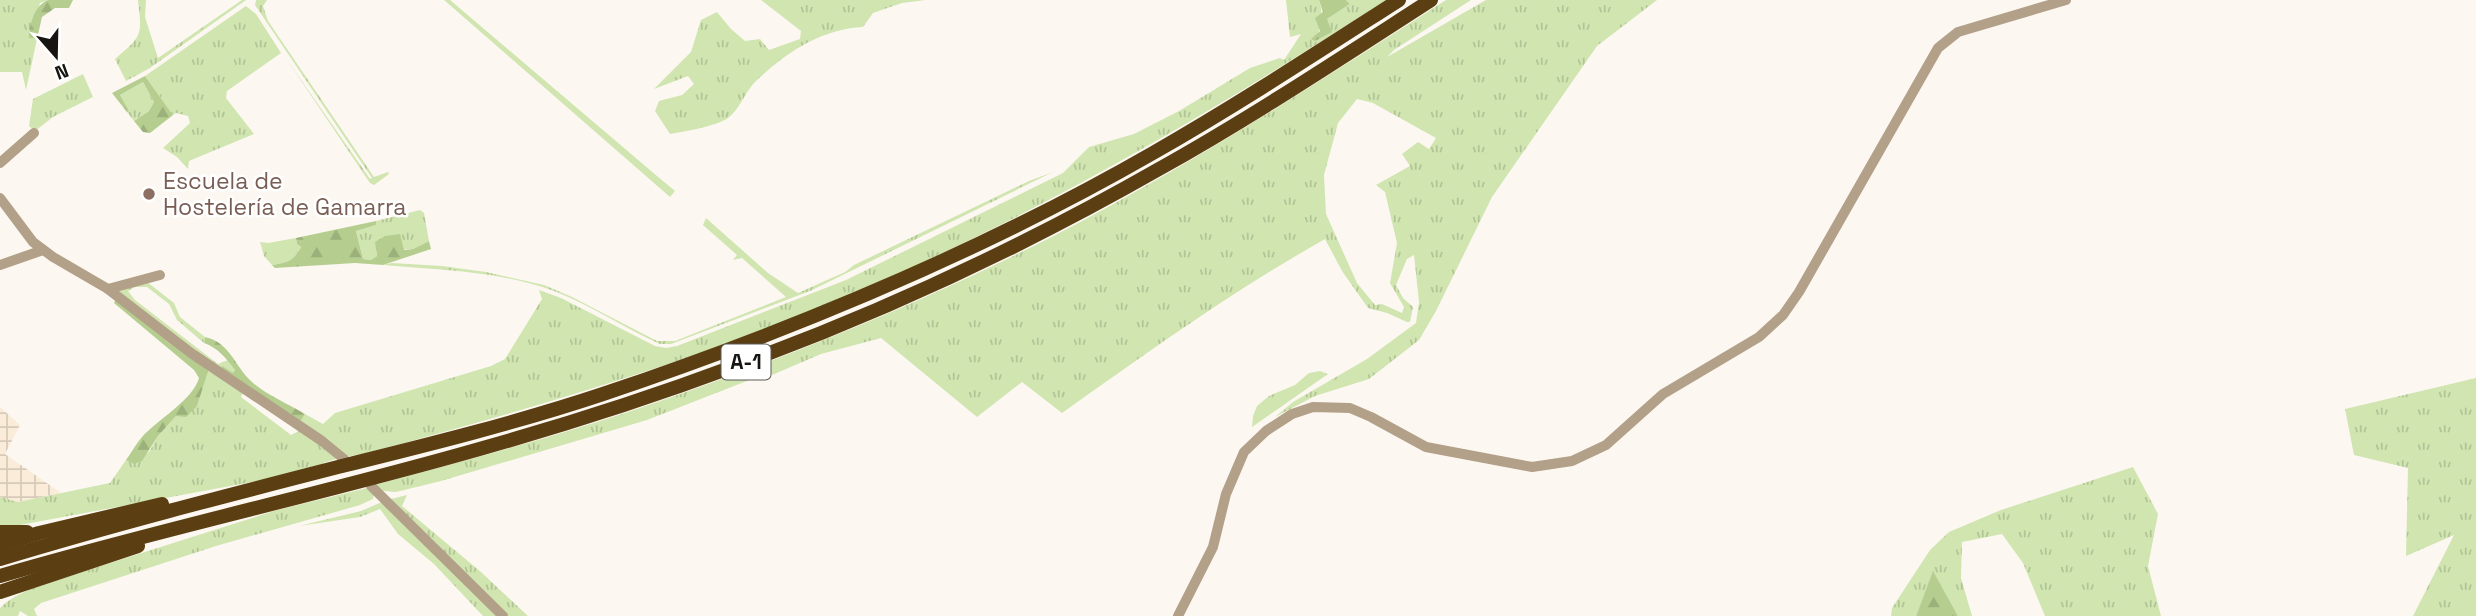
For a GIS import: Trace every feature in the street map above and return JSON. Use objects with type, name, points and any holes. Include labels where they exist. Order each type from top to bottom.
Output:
[{"type":"highway","name":"A-1","points":[[0,559],[599,396],[832,310],[1010,229],[1153,153],[1399,0]]},
{"type":"highway","name":"A-1","points":[[0,576],[82,552],[480,449],[606,411],[736,366],[841,325],[1010,247],[1160,169],[1259,110],[1431,0]]},
{"type":"highway","points":[[0,545],[133,510],[185,500],[207,501]]},
{"type":"highway","points":[[0,592],[255,508]]},
{"type":"highway","points":[[0,532],[39,533]]},
{"type":"highway","points":[[0,600],[19,586]]},
{"type":"street","points":[[1178,616],[1205,577],[1226,494],[1244,452],[1266,431],[1292,414],[1313,407],[1350,408],[1426,447],[1532,467],[1572,461],[1606,445],[1663,394],[1759,337],[1783,315],[1799,292],[1938,48],[1958,32],[2066,0]]},
{"type":"street","points":[[0,163],[34,133]]},
{"type":"street","points":[[0,198],[33,242],[43,250],[108,289],[191,353],[322,441],[344,459]]},
{"type":"street","points":[[0,265],[43,250]]},
{"type":"street","points":[[108,289],[160,275]]},
{"type":"street","points":[[371,486],[503,616]]},
{"type":"shaded area","points":[[0,407],[20,425],[5,454],[61,493],[18,502],[0,497]]},
{"type":"green space","points":[[0,0],[48,0],[40,3],[29,38],[37,39],[26,90],[22,72],[0,72]]},
{"type":"green space","points":[[48,0],[73,0],[69,8],[55,8],[42,17],[37,39],[29,38],[30,27],[39,6]]},
{"type":"green space","points":[[138,0],[146,0],[145,17],[158,58],[242,0],[246,0],[150,68],[126,81],[115,59],[131,45],[138,34]]},
{"type":"green space","points":[[256,0],[267,0],[263,6],[268,21],[374,177],[388,172],[389,174],[374,185],[370,183],[285,57],[370,179],[372,178],[255,5]]},
{"type":"green space","points":[[444,0],[450,0],[675,191],[670,197]]},
{"type":"green space","points":[[761,0],[925,0],[902,3],[873,13],[863,27],[832,33],[804,45],[778,62],[754,83],[728,118],[708,126],[670,134],[655,111],[659,101],[682,95],[694,84],[688,76],[654,89],[691,52],[701,20],[717,12],[745,41],[760,39],[769,50],[800,39],[801,31]]},
{"type":"green space","points":[[1286,0],[1319,0],[1321,21],[1315,41],[1327,19],[1350,4],[1346,0],[1386,0],[1207,112],[1084,181],[959,245],[812,312],[591,389],[366,453],[346,457],[301,421],[305,414],[323,424],[335,413],[491,366],[505,359],[542,299],[539,290],[561,298],[655,346],[666,348],[846,280],[1063,173],[1089,147],[1134,134],[1179,111],[1250,68],[1280,58],[1284,60],[1301,34],[1290,37]]},
{"type":"green space","points":[[1319,0],[1346,0],[1350,4],[1327,19],[1332,32],[1315,41],[1311,39],[1320,31],[1315,18],[1323,12]]},
{"type":"green space","points":[[1446,0],[1471,0],[1387,57],[1486,0],[1657,0],[1597,46],[1492,197],[1419,340],[1369,379],[1315,396],[1275,417],[1293,402],[1367,359],[1416,323],[1419,302],[1414,255],[1407,259],[1396,285],[1403,298],[1413,307],[1410,322],[1407,322],[1368,308],[1342,271],[1325,239],[1224,301],[1062,413],[1022,382],[977,417],[881,338],[821,354],[772,375],[770,372],[647,420],[441,481],[396,492],[383,491],[375,485],[637,409],[776,359],[912,303],[1001,262],[1116,203],[1227,138]],"holes":[[[1357,99],[1373,103],[1436,138],[1429,149],[1418,142],[1402,154],[1410,166],[1376,185],[1385,192],[1397,243],[1390,283],[1404,307],[1402,313],[1382,304],[1375,305],[1357,283],[1326,214],[1324,175],[1338,123]]]},
{"type":"green space","points":[[246,6],[256,14],[281,53],[227,91],[226,98],[254,134],[189,161],[188,169],[177,157],[163,148],[190,123],[188,116],[176,113],[173,115],[145,76]]},
{"type":"green space","points":[[83,74],[93,97],[53,117],[35,131],[29,126],[33,99]]},
{"type":"green space","points":[[145,76],[173,115],[150,133],[143,132],[134,121],[149,111],[154,102],[143,82],[120,95],[129,111],[127,112],[112,93]]},
{"type":"green space","points":[[143,82],[154,102],[149,111],[134,121],[120,95]]},
{"type":"green space","points":[[1053,172],[810,291],[671,344],[660,344],[581,303],[533,284],[470,272],[383,265],[392,263],[442,266],[486,272],[544,285],[572,297],[657,341],[675,341],[786,297],[742,258],[733,260],[737,255],[703,225],[706,218],[768,273],[798,293],[1029,181]]},
{"type":"green space","points":[[420,210],[424,213],[429,241],[413,249],[376,251],[377,256],[371,260],[363,259],[356,231],[376,225],[376,221]]},
{"type":"green space","points":[[376,221],[376,225],[356,231],[363,259],[371,260],[377,256],[375,242],[385,236],[400,234],[404,250],[413,249],[429,241],[431,249],[383,265],[355,263],[275,268],[272,265],[286,262],[295,256],[301,247],[296,238]]},
{"type":"green space","points":[[296,238],[301,247],[290,260],[272,265],[264,256],[260,242]]},
{"type":"green space","points":[[147,282],[174,303],[180,317],[205,337],[204,343],[177,320],[169,304],[147,287],[135,287],[128,291],[135,300],[218,364],[228,360],[235,370],[234,374],[222,367],[221,370],[118,293]]},
{"type":"green space","points":[[116,298],[209,369],[197,406],[186,417],[176,416],[158,436],[142,461],[134,464],[126,460],[140,440],[183,402],[199,378],[194,370],[114,303]]},
{"type":"green space","points":[[205,337],[226,349],[258,387],[305,414],[301,421],[221,370],[222,366],[233,373],[235,370],[218,351],[204,343]]},
{"type":"green space","points":[[209,369],[243,392],[241,397],[291,435],[301,430],[339,458],[323,465],[268,479],[20,525],[0,525],[0,497],[18,502],[110,483],[126,460],[134,463],[149,452],[158,436],[176,416],[197,406]]},
{"type":"green space","points":[[1320,371],[1328,374],[1252,427],[1257,406],[1269,396],[1295,385],[1309,373]]},
{"type":"green space","points":[[2476,378],[2476,616],[2413,616],[2454,535],[2406,556],[2408,468],[2354,455],[2345,409]]},
{"type":"green space","points":[[2133,467],[2158,514],[2148,566],[2161,616],[2045,616],[2023,563],[2002,534],[1962,542],[1961,578],[1972,616],[1958,616],[1933,572],[1916,616],[1891,616],[1892,608],[1930,550],[1949,532],[2001,510]]},
{"type":"green space","points":[[367,488],[374,494],[373,499],[360,505],[216,546],[41,603],[34,609],[37,616],[28,616],[20,611],[18,616],[0,616],[0,608],[10,600],[44,584],[274,511]]},
{"type":"green space","points":[[407,495],[402,506],[481,572],[528,616],[506,616],[391,499]]},
{"type":"green space","points":[[382,502],[499,616],[483,616],[434,564],[398,534],[380,509],[360,517],[299,526],[361,511]]},
{"type":"green space","points":[[1933,571],[1958,616],[1916,616]]},
{"type":"place","name":"Escuela de Hostelería de Gamarra","points":[[149,194]]}]
